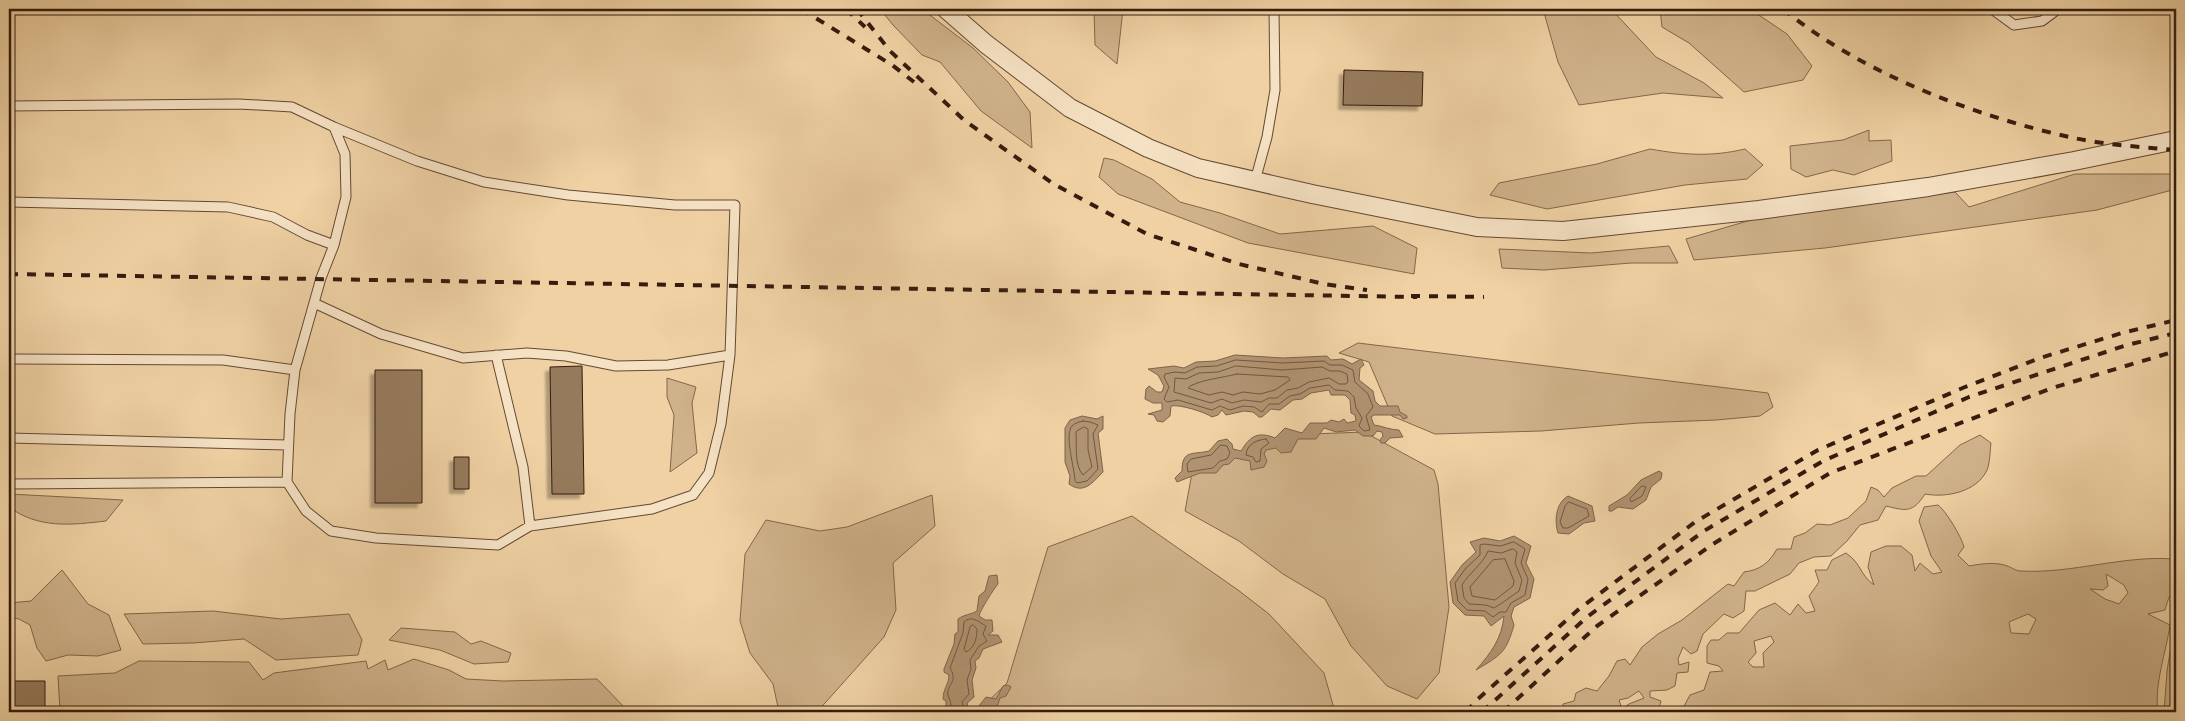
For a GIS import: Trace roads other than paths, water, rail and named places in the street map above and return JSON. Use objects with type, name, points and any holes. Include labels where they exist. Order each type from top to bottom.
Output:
[{"type":"street","points":[[946,9],[1001,56],[1070,108],[1148,148],[1198,168],[1477,227],[1563,232],[1750,212],[1928,187],[2074,162],[2176,140]]},
{"type":"lane","points":[[1255,181],[1267,137],[1275,90],[1274,9]]},
{"type":"lane","points":[[1992,9],[2014,24],[2042,21],[2058,9]]},
{"type":"lane","points":[[9,106],[239,104],[292,107],[334,127],[417,161],[484,182],[568,195],[675,205],[735,205],[730,355],[720,424],[709,473],[693,494],[652,509],[530,526],[498,544],[376,538],[331,531],[306,511],[287,482],[288,445],[295,370],[314,303],[334,245],[346,197],[345,154],[334,127]]},
{"type":"lane","points":[[9,202],[228,208],[273,217],[307,235],[334,245]]},
{"type":"lane","points":[[314,303],[381,334],[433,351],[463,358],[528,352],[566,356],[616,366],[668,365],[730,355]]},
{"type":"lane","points":[[496,355],[523,467],[530,526]]},
{"type":"lane","points":[[9,359],[223,360],[295,370]]},
{"type":"lane","points":[[9,438],[288,445]]},
{"type":"lane","points":[[9,484],[287,482]]},
{"type":"water","points":[[1235,355],[1283,358],[1327,356],[1331,360],[1343,359],[1352,364],[1361,359],[1364,365],[1360,368],[1359,380],[1373,391],[1375,401],[1380,406],[1398,406],[1400,412],[1407,416],[1407,418],[1403,419],[1400,415],[1374,415],[1371,417],[1374,425],[1399,430],[1403,437],[1390,438],[1385,443],[1381,443],[1382,432],[1377,431],[1373,436],[1363,436],[1355,430],[1336,432],[1324,428],[1316,439],[1298,439],[1291,452],[1281,453],[1276,448],[1266,450],[1264,454],[1267,461],[1264,467],[1251,470],[1250,461],[1235,458],[1229,464],[1223,465],[1216,473],[1200,473],[1177,482],[1175,478],[1182,471],[1186,456],[1209,451],[1218,441],[1227,439],[1232,444],[1233,449],[1241,451],[1251,438],[1264,435],[1275,438],[1285,428],[1302,433],[1310,423],[1327,423],[1331,420],[1339,422],[1344,419],[1347,423],[1356,421],[1355,415],[1351,413],[1350,400],[1345,395],[1331,395],[1329,390],[1311,393],[1302,399],[1293,400],[1280,410],[1271,409],[1262,417],[1253,412],[1244,411],[1226,415],[1222,410],[1218,415],[1212,417],[1180,406],[1171,406],[1170,416],[1163,422],[1157,421],[1154,415],[1148,414],[1162,410],[1162,403],[1153,403],[1145,399],[1146,389],[1149,386],[1157,392],[1162,392],[1164,386],[1158,375],[1148,369],[1174,366],[1184,368],[1196,362],[1215,361]]},
{"type":"water","points":[[1082,416],[1097,419],[1103,416],[1103,429],[1098,433],[1103,472],[1088,486],[1079,488],[1069,484],[1070,476],[1065,462],[1065,428],[1070,420]]},
{"type":"water","points":[[1659,471],[1662,473],[1661,479],[1651,487],[1646,500],[1633,509],[1618,507],[1609,511],[1609,506],[1627,495],[1641,480]]},
{"type":"water","points":[[1568,496],[1592,506],[1595,521],[1584,523],[1569,534],[1558,533],[1556,523],[1557,512],[1561,503]]},
{"type":"water","points":[[1514,536],[1531,546],[1526,563],[1534,579],[1530,598],[1514,607],[1511,616],[1514,625],[1505,648],[1497,657],[1476,670],[1495,645],[1501,631],[1504,616],[1491,626],[1484,616],[1465,615],[1453,603],[1450,582],[1462,565],[1476,552],[1470,542],[1484,538],[1500,541]]},
{"type":"water","points":[[997,575],[998,584],[979,616],[985,620],[992,620],[993,631],[988,635],[998,635],[1002,642],[983,649],[979,658],[975,661],[976,668],[972,680],[974,697],[967,703],[969,709],[975,711],[986,697],[996,699],[1003,686],[1008,685],[1011,687],[1006,696],[1000,698],[995,712],[941,712],[942,707],[946,706],[943,695],[949,675],[944,672],[944,669],[954,644],[955,634],[958,632],[958,619],[977,611],[979,596],[985,591],[989,576]]},
{"type":"railway","points":[[801,9],[892,65],[914,82]]},
{"type":"railway","points":[[846,9],[865,27]]},
{"type":"railway","points":[[857,9],[890,51],[964,120],[1052,183],[1147,234],[1239,264],[1324,284],[1367,290]]},
{"type":"railway","points":[[1783,9],[1814,32],[1848,53],[1921,90],[1959,105],[1998,118],[2074,138],[2112,144],[2176,150]]},
{"type":"railway","points":[[9,274],[1417,297]]},
{"type":"railway","points":[[1411,296],[1484,297]]},
{"type":"railway","points":[[1466,712],[1478,699],[1579,609],[1695,522],[1818,450],[1965,387],[2040,358],[2122,333],[2176,320]]},
{"type":"railway","points":[[1482,712],[1587,617],[1704,531],[1823,461],[1969,397],[2127,345],[2176,333]]},
{"type":"railway","points":[[1503,712],[1597,626],[1713,544],[1830,473],[2052,388],[2176,351]]}]
